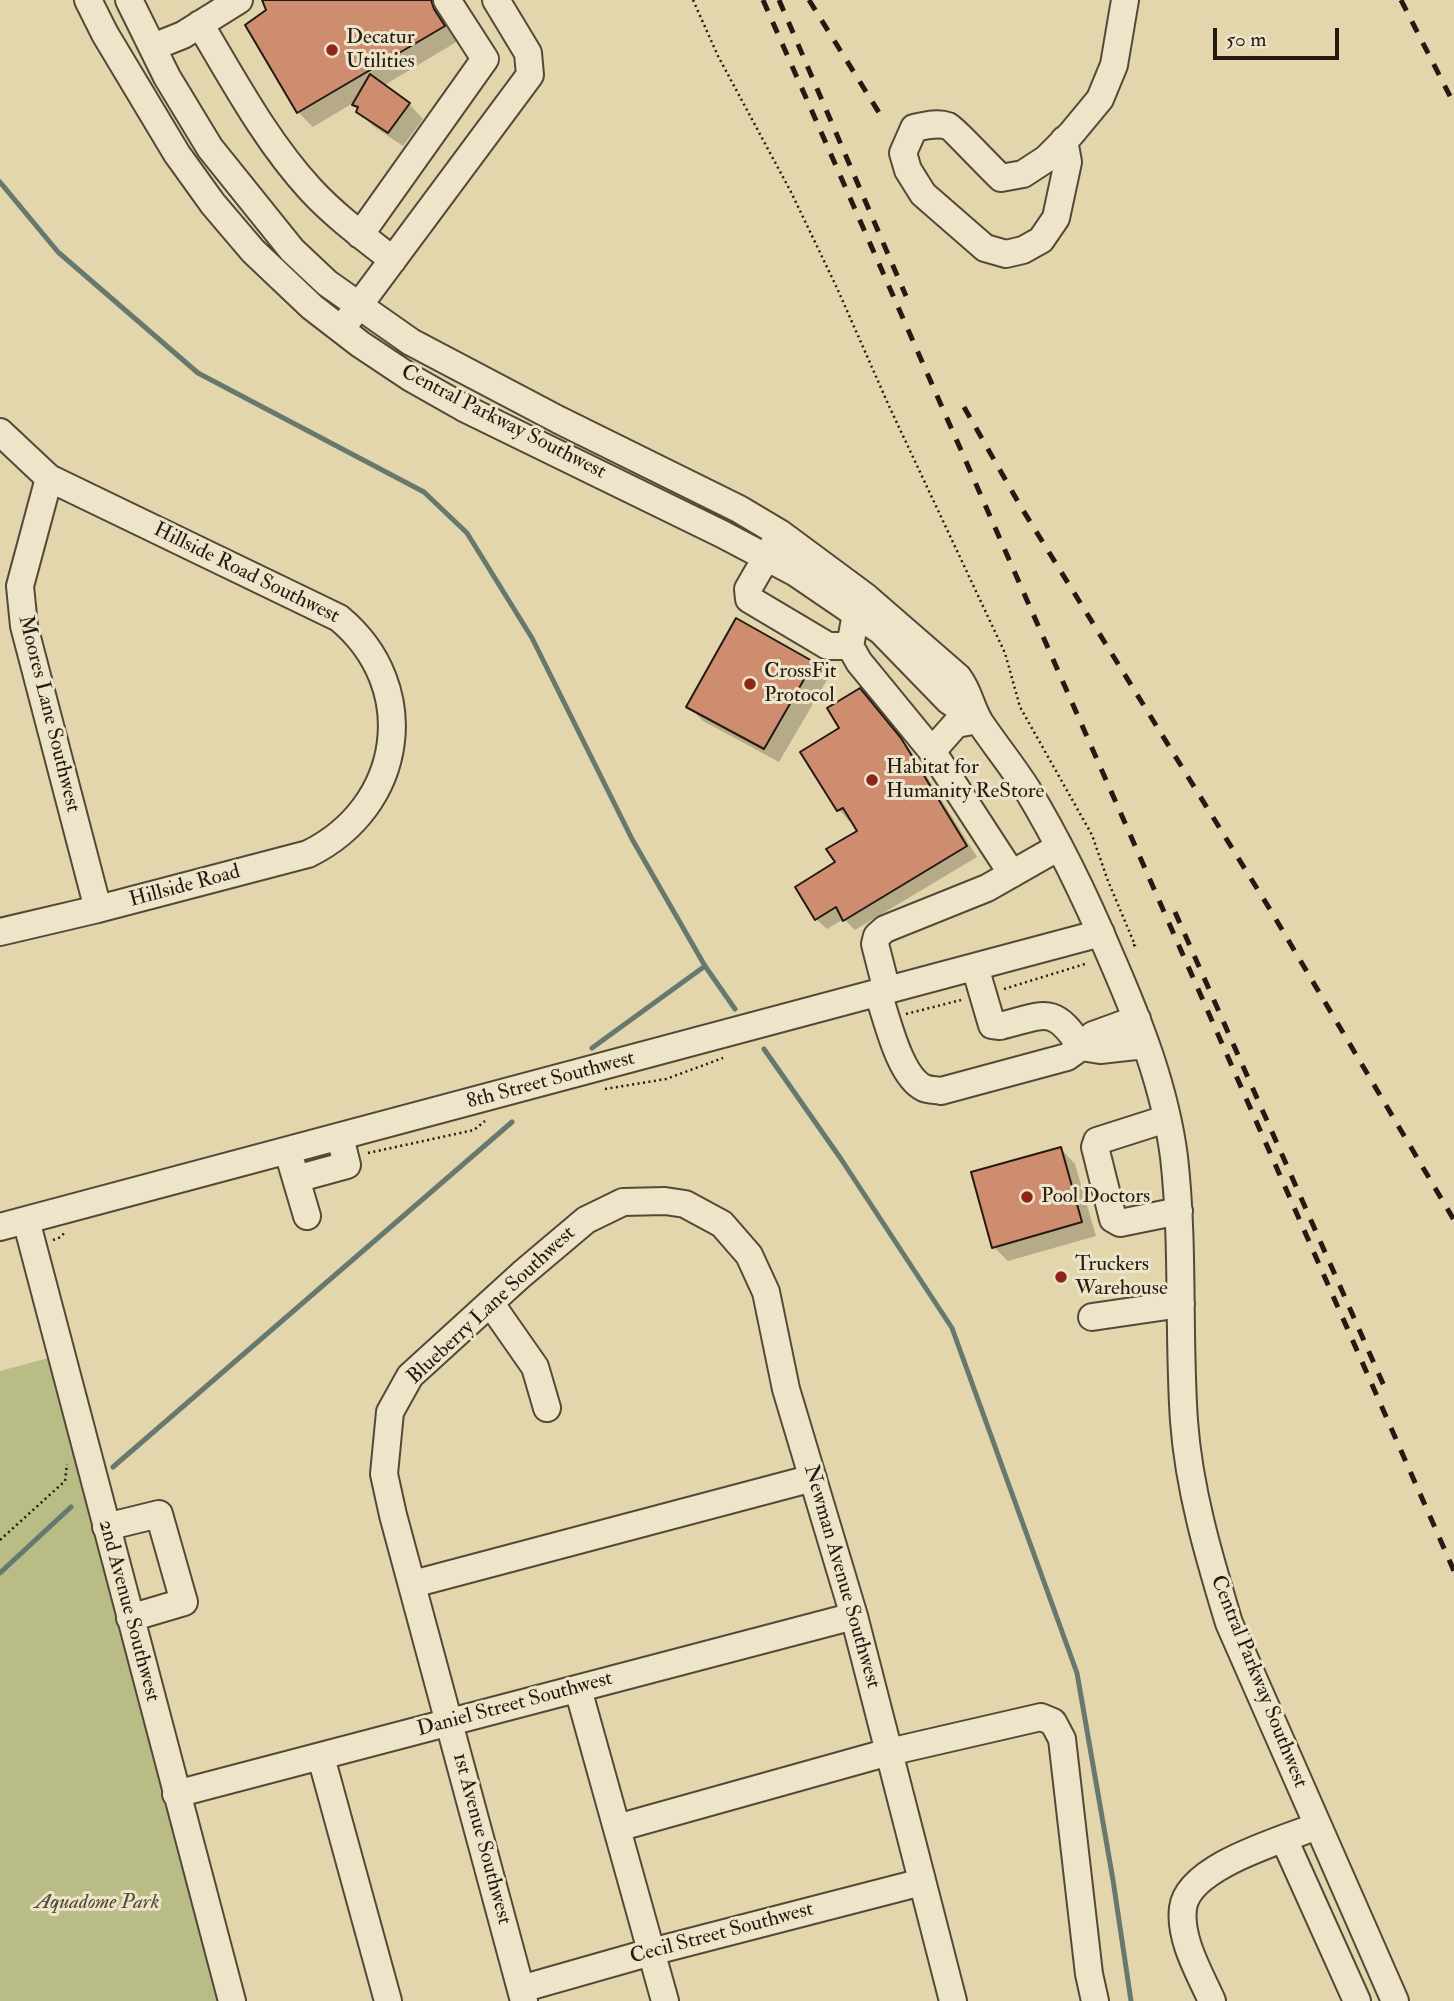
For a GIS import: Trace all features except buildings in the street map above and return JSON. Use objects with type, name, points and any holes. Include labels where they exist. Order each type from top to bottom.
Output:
[{"type":"street","name":"Central Parkway Southwest","points":[[88,0],[105,34],[177,154],[213,204],[253,251],[312,307],[411,378],[464,408],[796,573],[881,631],[949,701],[978,720]]},
{"type":"street","name":"Central Parkway Southwest","points":[[129,0],[196,126],[239,187],[292,250],[327,283],[411,342],[739,509],[781,534],[866,597],[958,677],[967,690],[978,720],[1026,789],[1059,847],[1101,933],[1137,1019],[1173,1153],[1179,1211],[1184,1424],[1192,1480],[1212,1567],[1229,1623],[1395,2001]]},
{"type":"street","points":[[153,47],[183,35],[239,0]]},
{"type":"street","points":[[360,235],[485,59],[447,0]]},
{"type":"street","points":[[340,329],[530,75],[528,53],[496,0]]},
{"type":"street","points":[[1065,140],[1068,162],[1056,218],[1041,240],[1023,250],[1006,254],[985,247],[923,194],[908,170],[903,153],[914,128],[934,124],[949,126],[1001,178],[1023,174],[1046,159],[1100,99],[1114,65],[1125,0]]},
{"type":"street","points":[[200,24],[266,133],[311,190],[360,235],[393,260]]},
{"type":"street","points":[[478,69],[513,98]]},
{"type":"street","name":"Hillside Road Southwest","points":[[0,432],[49,478],[248,576],[322,608],[355,631],[378,664],[390,704],[392,724],[389,755],[381,784],[358,818]]},
{"type":"street","name":"Moores Lane Southwest","points":[[49,478],[20,586],[24,626],[98,909]]},
{"type":"street","points":[[781,534],[748,589],[749,599],[828,646],[850,646]]},
{"type":"street","points":[[856,614],[850,646],[859,662],[932,751],[1012,874]]},
{"type":"street","points":[[932,751],[956,724],[978,720]]},
{"type":"street","name":"Hillside Road","points":[[0,932],[308,854],[327,845],[358,818]]},
{"type":"street","points":[[1059,847],[987,888],[885,929],[877,936],[875,944],[883,992],[899,1055],[909,1073],[924,1088],[941,1091],[1067,1057],[1093,1035],[1137,1019]]},
{"type":"street","name":"8th Street Southwest","points":[[0,1227],[1101,933]]},
{"type":"street","points":[[975,967],[992,1025],[1000,1026],[1046,1015],[1059,1019],[1081,1047],[1100,1050],[1145,1045]]},
{"type":"street","points":[[1166,1119],[1097,1141],[1095,1147],[1113,1219],[1120,1223],[1179,1211]]},
{"type":"street","points":[[296,1179],[347,1165],[340,1137]]},
{"type":"street","points":[[288,1151],[307,1216]]},
{"type":"street","name":"Blueberry Lane Southwest","points":[[384,1474],[390,1412],[410,1376],[522,1273],[586,1220],[623,1202],[665,1201]]},
{"type":"street","name":"Newman Avenue Southwest","points":[[665,1201],[685,1205],[722,1224],[749,1255],[766,1292],[786,1390],[854,1616],[953,2001]]},
{"type":"street","name":"2nd Avenue Southwest","points":[[26,1220],[232,2001]]},
{"type":"street","points":[[491,1304],[536,1367],[547,1408]]},
{"type":"street","points":[[1091,1317],[1181,1304]]},
{"type":"street","name":"1st Avenue Southwest","points":[[384,1474],[523,1995]]},
{"type":"street","points":[[413,1584],[813,1478]]},
{"type":"street","points":[[106,1527],[159,1514],[184,1602],[130,1618]]},
{"type":"street","name":"Daniel Street Southwest","points":[[176,1794],[854,1616]]},
{"type":"street","points":[[578,1689],[665,2001]]},
{"type":"street","points":[[617,1828],[889,1752],[1041,1717],[1053,1722],[1062,1739],[1086,1947],[1095,2001]]},
{"type":"street","points":[[321,1757],[388,2001]]},
{"type":"street","points":[[1212,2001],[1185,1933],[1183,1907],[1196,1882],[1213,1869],[1317,1826]]},
{"type":"street","points":[[1284,1839],[1357,2001]]},
{"type":"street","name":"Cecil Street Southwest","points":[[523,1995],[651,1952],[922,1882]]},
{"type":"path","points":[[693,0],[718,56],[791,192],[837,289],[1005,653],[1020,708],[1092,835],[1135,945],[1131,946]]},
{"type":"path","points":[[0,1540],[65,1481],[67,1467],[64,1453]]},
{"type":"green space","name":"Aquadome Park","points":[[52,1357],[222,2001],[0,2001],[0,1371]]},
{"type":"waterway","points":[[0,182],[58,252],[198,373],[424,492],[467,533],[532,638],[632,839],[705,966],[735,1009]]},
{"type":"waterway","points":[[592,1048],[705,966]]},
{"type":"waterway","points":[[764,1049],[841,1159],[952,1328],[1077,1673],[1131,2001]]},
{"type":"waterway","points":[[113,1467],[512,1122]]},
{"type":"waterway","points":[[0,1573],[71,1507]]},
{"type":"railway","points":[[763,0],[1454,1571]]},
{"type":"railway","points":[[779,0],[906,296]]},
{"type":"railway","points":[[809,0],[883,119]]},
{"type":"railway","points":[[1401,0],[1454,104]]},
{"type":"railway","points":[[964,407],[1021,507],[1271,911],[1454,1220]]},
{"type":"railway","points":[[1175,912],[1388,1395]]},
{"type":"place","name":"Decatur Utilities","points":[[332,50]]},
{"type":"place","name":"CrossFit Protocol","points":[[750,684]]},
{"type":"place","name":"Habitat for Humanity ReStore","points":[[872,780]]},
{"type":"place","name":"Pool Doctors","points":[[1027,1197]]},
{"type":"place","name":"Truckers Warehouse","points":[[1061,1277]]}]
